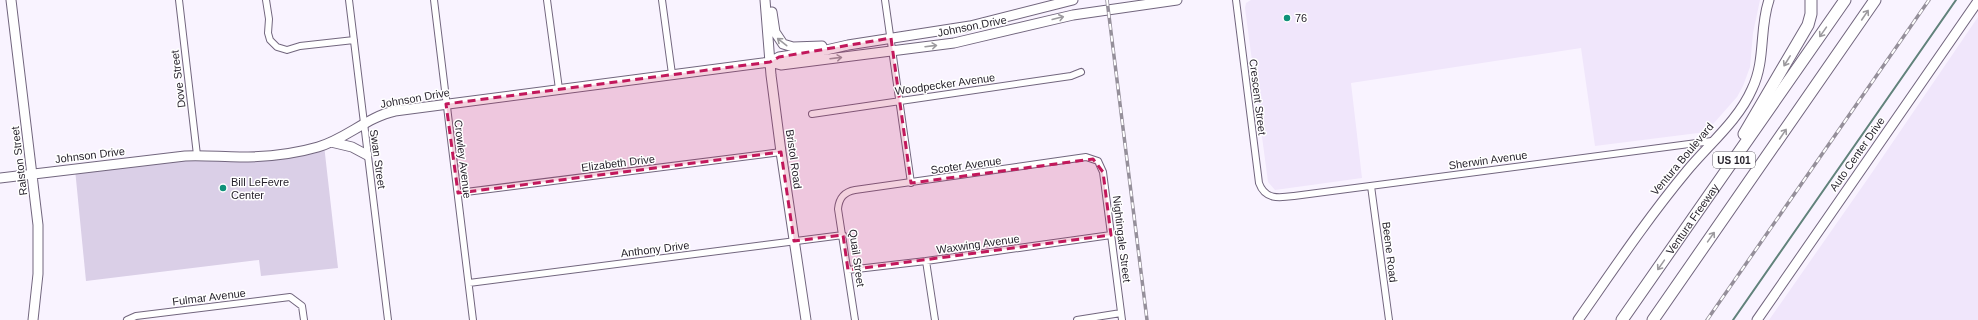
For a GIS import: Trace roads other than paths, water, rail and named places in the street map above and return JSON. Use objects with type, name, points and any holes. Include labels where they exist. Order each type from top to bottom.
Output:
[{"type":"highway","points":[[1705,202],[1801,37],[1811,14],[1811,0]]},
{"type":"highway","name":"Ventura Freeway","points":[[1622,320],[1845,0]]},
{"type":"highway","name":"US 101","points":[[1653,320],[1875,0]]},
{"type":"main road","name":"Ralston Street","points":[[11,0],[39,244],[38,274],[33,320]]},
{"type":"main road","name":"Bristol Road","points":[[765,0],[770,62],[781,152],[806,320]]},
{"type":"main road","points":[[770,0],[775,32],[783,44],[793,47],[848,44]]},
{"type":"main road","name":"Johnson Drive","points":[[0,178],[197,155],[241,157],[263,156],[309,150],[331,142],[363,124],[389,113],[446,104],[770,62],[780,57],[826,50],[848,44],[970,26],[1073,0]]},
{"type":"main road","name":"Johnson Drive","points":[[770,62],[781,66],[968,41],[1073,15],[1177,0]]},
{"type":"main road","name":"Ventura Boulevard","points":[[1578,320],[1661,203],[1744,104],[1756,81],[1762,59],[1765,19],[1769,0]]},
{"type":"main road","name":"Auto Center Drive","points":[[1757,320],[1978,1]]},
{"type":"main road","points":[[331,142],[352,147],[367,154]]},
{"type":"street","name":"Dove Street","points":[[179,0],[197,155]]},
{"type":"street","points":[[266,0],[269,19],[268,33],[270,40],[277,47],[287,50],[300,46],[354,40]]},
{"type":"street","name":"Swan Street","points":[[349,0],[388,320]]},
{"type":"street","name":"Crowley Avenue","points":[[434,0],[473,320]]},
{"type":"street","points":[[547,0],[559,89]]},
{"type":"street","points":[[662,0],[672,74]]},
{"type":"street","points":[[885,0],[911,183]]},
{"type":"street","name":"Crescent Street","points":[[1236,0],[1259,182],[1267,195]]},
{"type":"street","name":"Woodpecker Avenue","points":[[812,114],[1071,76],[1081,72]]},
{"type":"street","name":"Sherwin Avenue","points":[[1267,195],[1279,198],[1712,141]]},
{"type":"street","name":"Elizabeth Drive","points":[[458,194],[781,152]]},
{"type":"street","name":"Scoter Avenue","points":[[840,199],[849,191],[1086,158],[1098,161]]},
{"type":"street","name":"Nightingale Street","points":[[1098,161],[1103,172],[1122,317]]},
{"type":"street","name":"Beene Road","points":[[1371,186],[1389,320]]},
{"type":"street","name":"Quail Street","points":[[840,199],[838,208],[855,320]]},
{"type":"street","name":"Anthony Drive","points":[[469,283],[843,235]]},
{"type":"street","name":"Waxwing Avenue","points":[[848,270],[926,261],[1111,235]]},
{"type":"street","points":[[926,261],[935,320]]},
{"type":"street","name":"Fulmar Avenue","points":[[128,318],[290,297],[302,306],[304,320]]},
{"type":"street","points":[[1077,320],[1122,317]]},
{"type":"waterway","points":[[1733,320],[1956,0]]},
{"type":"railway","points":[[1107,0],[1147,320]]},
{"type":"railway","points":[[1707,320],[1929,0]]},
{"type":"place","name":"76","points":[[1287,18]]},
{"type":"place","name":"Bill LeFevre Center","points":[[223,188]]}]
